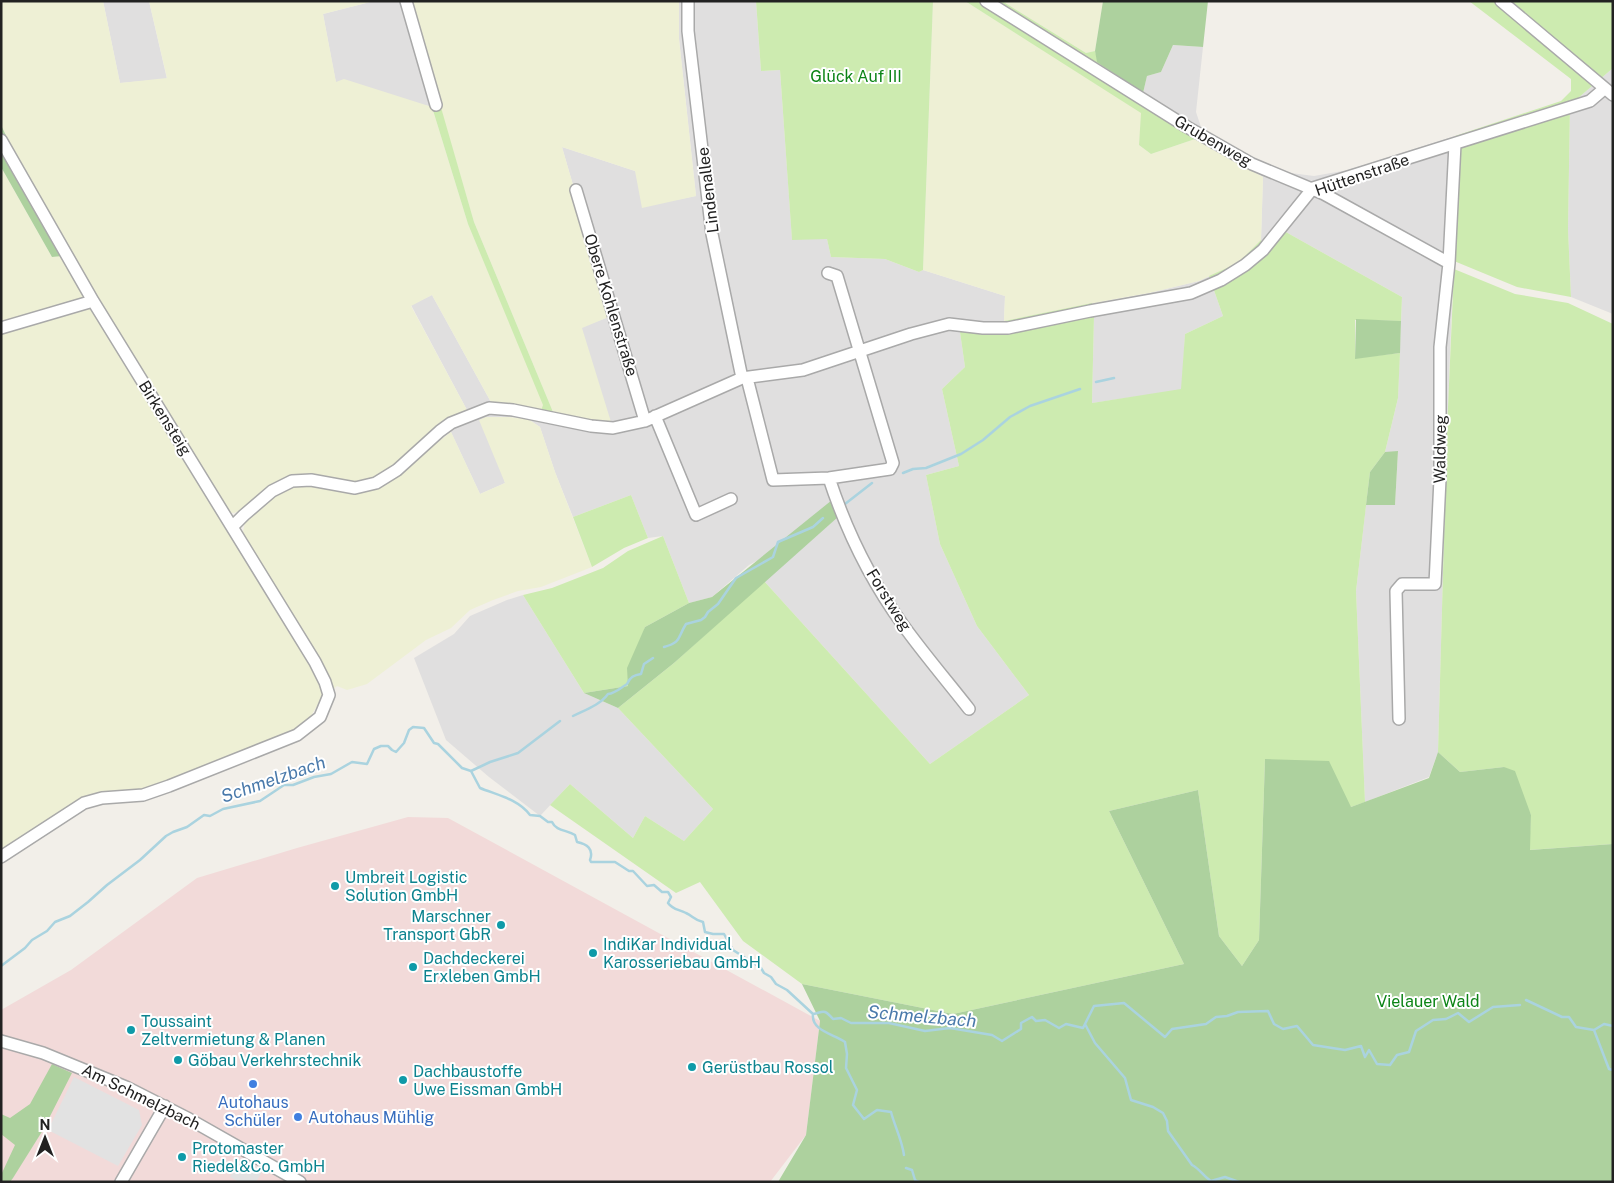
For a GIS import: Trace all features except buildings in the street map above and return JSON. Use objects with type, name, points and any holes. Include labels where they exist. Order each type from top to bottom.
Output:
[{"type":"street","points":[[406,1],[436,105]]},
{"type":"street","name":"Lindenallee","points":[[688,1],[688,31],[712,234],[744,378]]},
{"type":"street","name":"Grubenweg","points":[[986,1],[1187,127],[1252,164],[1312,188],[1449,263]]},
{"type":"street","points":[[1501,1],[1609,92]]},
{"type":"street","name":"Hüttenstraße","points":[[860,350],[949,324],[983,328],[1008,328],[1190,293],[1221,280],[1245,265],[1263,250],[1312,188],[1590,102],[1609,92]]},
{"type":"street","name":"Birkensteig","points":[[1,140],[93,301],[315,662],[326,682],[329,695],[320,717],[297,735],[143,795],[102,798],[84,803],[1,857]]},
{"type":"street","name":"Waldweg","points":[[1399,718],[1396,591],[1402,584],[1435,584],[1440,479],[1440,347],[1449,263],[1455,144]]},
{"type":"street","name":"Obere Kohlenstraße","points":[[576,190],[650,419],[696,515],[730,498]]},
{"type":"street","points":[[744,378],[773,480],[829,478],[890,469],[893,463],[837,276],[828,274]]},
{"type":"street","points":[[1,328],[93,301]]},
{"type":"street","points":[[232,527],[272,491],[292,481],[310,480],[355,488],[376,483],[397,470],[451,423],[489,408],[513,410],[591,426],[613,428],[650,419],[744,378],[803,370],[860,350]]},
{"type":"street","name":"Forstweg","points":[[829,478],[842,516],[873,577],[902,624],[970,709]]},
{"type":"street","name":"Am Schmelzbach","points":[[1,1041],[43,1052],[126,1087],[165,1106],[300,1182]]},
{"type":"street","points":[[121,1182],[165,1106]]},
{"type":"shaded area","points":[[103,1],[149,1],[167,79],[120,83]]},
{"type":"shaded area","points":[[374,1],[409,1],[432,107],[336,83],[323,14]]},
{"type":"shaded area","points":[[679,1],[756,1],[761,71],[780,70],[792,239],[827,239],[831,257],[885,259],[919,272],[923,270],[1005,296],[1004,321],[1008,333],[960,332],[965,367],[942,389],[959,466],[926,475],[940,544],[977,626],[1029,695],[930,764],[764,581],[838,517],[749,565],[712,597],[689,603],[663,536],[648,538],[631,495],[573,517],[540,427],[528,419],[486,417],[505,483],[480,494],[445,423],[467,410],[411,305],[432,295],[492,404],[553,412],[582,327],[611,316],[562,147],[635,171],[676,200],[696,196],[679,39]]},
{"type":"shaded area","points":[[1173,45],[1203,47],[1196,112],[1201,127],[1249,156],[1291,173],[1314,176],[1348,170],[1455,136],[1458,152],[1447,430],[1438,752],[1429,777],[1365,802],[1356,591],[1366,505],[1395,505],[1398,452],[1385,452],[1398,398],[1402,297],[1284,231],[1268,253],[1261,240],[1263,177],[1195,139],[1143,104],[1143,93],[1147,76],[1161,72]]},
{"type":"shaded area","points":[[1613,68],[1613,314],[1571,297],[1568,229],[1570,105]]},
{"type":"shaded area","points":[[1209,276],[1223,316],[1185,334],[1182,390],[1092,403],[1094,316],[1092,304],[1149,293],[1199,281]]},
{"type":"shaded area","points":[[523,595],[584,693],[618,708],[713,809],[684,841],[645,816],[633,838],[570,784],[540,816],[489,777],[446,740],[414,658],[454,634],[470,616]]},
{"type":"shaded area","points":[[408,817],[448,818],[820,1021],[806,1135],[770,1182],[1,1182],[1,1010],[71,970],[197,878]]},
{"type":"shaded area","points":[[74,1077],[139,1110],[142,1125],[118,1166],[48,1130]]},
{"type":"shaded area","points":[[241,1158],[263,1170],[256,1182],[239,1182],[230,1177]]},
{"type":"green space","points":[[1,1],[103,1],[120,83],[167,78],[149,1],[374,1],[323,14],[336,82],[344,79],[432,107],[468,224],[544,405],[541,411],[492,404],[432,295],[411,306],[467,410],[445,423],[390,470],[370,480],[347,482],[311,475],[296,475],[273,483],[242,510],[234,513],[228,512],[242,537],[245,522],[255,511],[287,487],[310,484],[351,492],[378,488],[451,432],[480,494],[505,483],[479,420],[486,417],[528,419],[540,427],[555,472],[592,567],[541,587],[518,591],[470,610],[451,628],[426,640],[367,684],[347,690],[337,686],[320,701],[309,719],[289,734],[142,794],[91,797],[67,809],[1,853],[1,167],[52,257],[71,254],[31,188],[1,125]]},
{"type":"green space","points":[[409,1],[679,1],[679,39],[696,196],[642,208],[635,171],[562,147],[611,316],[582,328],[611,422],[602,422],[553,412],[474,222]]},
{"type":"green space","name":"Glück Auf III","points":[[756,1],[933,1],[923,270],[919,272],[885,259],[831,257],[827,239],[792,240],[780,70],[761,71]]},
{"type":"green space","points":[[933,1],[965,1],[1142,113],[1139,145],[1151,154],[1195,139],[1263,177],[1261,240],[1238,263],[1199,281],[1149,293],[1004,321],[1005,296],[923,270]]},
{"type":"green space","points":[[965,1],[1002,1],[1086,53],[1095,51],[1098,62],[1143,93],[1143,104],[1195,139],[1151,154],[1139,145],[1141,113]]},
{"type":"green space","points":[[1002,1],[1103,1],[1095,51],[1086,53]]},
{"type":"green space","points":[[1103,1],[1208,1],[1203,47],[1173,45],[1161,72],[1147,76],[1143,93],[1097,62],[1095,51]]},
{"type":"green space","points":[[1469,1],[1613,1],[1613,68],[1570,105],[1568,229],[1571,297],[1517,287],[1454,261],[1458,152],[1455,136],[1561,101],[1571,91],[1571,79]]},
{"type":"green space","points":[[440,104],[474,222],[553,412],[541,411],[543,405],[468,224],[432,107]]},
{"type":"green space","points":[[1,125],[31,188],[72,255],[52,257],[1,167]]},
{"type":"green space","points":[[1284,231],[1402,297],[1401,321],[1355,320],[1355,358],[1400,353],[1398,398],[1385,452],[1370,472],[1356,591],[1365,802],[1351,807],[1265,759],[1259,940],[1242,966],[1219,936],[1198,790],[1109,811],[1184,964],[953,1014],[802,984],[743,941],[700,882],[676,893],[550,805],[570,784],[633,838],[645,816],[684,841],[713,809],[618,708],[674,663],[764,581],[930,764],[1029,695],[977,626],[940,544],[926,475],[959,466],[942,389],[965,367],[960,332],[1007,333],[1004,321],[1092,303],[1094,316],[1092,403],[1181,389],[1185,334],[1223,316],[1209,276],[1238,263],[1261,240],[1268,253]]},
{"type":"green space","points":[[1454,269],[1515,294],[1568,303],[1613,324],[1613,844],[1529,850],[1531,815],[1504,767],[1460,772],[1438,752],[1447,430]]},
{"type":"green space","points":[[1356,319],[1401,321],[1400,353],[1355,359]]},
{"type":"green space","points":[[1398,451],[1395,505],[1366,505],[1370,472],[1385,452]]},
{"type":"green space","points":[[631,495],[648,538],[624,548],[592,567],[573,517]]},
{"type":"green space","points":[[832,500],[838,517],[674,663],[618,708],[584,693],[628,686],[627,668],[645,627],[689,603],[712,597]]},
{"type":"green space","points":[[663,536],[689,603],[645,627],[628,686],[584,693],[523,595],[552,588],[603,568],[628,551]]},
{"type":"green space","name":"Vielauer Wald","points":[[1438,752],[1460,772],[1504,767],[1515,771],[1531,815],[1530,850],[1613,844],[1613,1182],[778,1182],[806,1135],[820,1021],[802,984],[953,1014],[1184,964],[1109,811],[1198,790],[1219,936],[1242,966],[1259,940],[1265,759],[1329,761],[1351,807],[1429,778]]},
{"type":"green space","points":[[52,1064],[72,1073],[43,1130],[13,1178],[10,1182],[1,1182],[1,1175],[15,1145],[1,1134],[1,1114],[10,1118],[30,1104]]},
{"type":"waterway","points":[[1096,382],[1114,378]]},
{"type":"waterway","points":[[903,473],[913,469],[926,468],[961,454],[983,440],[1010,417],[1030,406],[1080,389]]},
{"type":"waterway","points":[[845,504],[872,483]]},
{"type":"waterway","points":[[664,647],[678,639],[686,624],[705,617],[718,604],[736,578],[773,557],[778,542],[813,527],[823,518]]},
{"type":"waterway","points":[[573,716],[597,704],[608,694],[627,684],[632,677],[641,674],[644,664],[653,658]]},
{"type":"waterway","points":[[471,771],[490,762],[518,753],[560,721]]},
{"type":"waterway","name":"Schmelzbach","points":[[1,966],[25,948],[32,940],[47,931],[55,922],[70,916],[88,902],[140,860],[166,836],[187,827],[204,815],[210,816],[223,809],[260,801],[284,785],[293,785],[314,777],[331,774],[352,762],[367,764],[374,749],[381,746],[388,746],[396,752],[404,743],[409,730],[413,727],[424,728],[434,743],[438,744],[462,768],[471,771],[480,788],[513,801],[530,815],[540,816],[548,822],[552,822],[559,829],[575,835],[577,842],[589,848],[591,862],[615,862],[629,871],[633,871],[647,886],[654,885],[662,892],[668,892],[671,897],[668,903],[672,907],[703,922],[705,932],[724,934],[733,950],[761,968],[776,984],[787,990],[813,1014],[823,1012],[833,1019],[841,1018],[851,1023],[889,1023],[925,1031],[950,1028],[992,1035],[1002,1041],[1021,1029],[1021,1023],[1032,1017],[1036,1021],[1045,1020],[1059,1028],[1066,1024],[1083,1028],[1094,1006],[1124,1003],[1165,1037],[1172,1029],[1206,1024],[1216,1017],[1238,1012],[1268,1011],[1274,1024],[1283,1029],[1297,1026],[1313,1045],[1345,1050],[1361,1046],[1365,1057],[1369,1050],[1377,1064],[1390,1065],[1397,1055],[1409,1052],[1416,1031],[1433,1020],[1446,1019],[1458,1013],[1469,1022],[1493,1007],[1520,1005]]},
{"type":"waterway","name":"Schmelzbach","points":[[1526,1000],[1562,1017],[1569,1017],[1576,1027],[1594,1030],[1604,1024],[1613,1026]]},
{"type":"waterway","points":[[813,1014],[813,1020],[819,1028],[845,1042],[847,1054],[846,1068],[857,1090],[853,1105],[864,1119],[877,1110],[891,1112],[904,1155]]},
{"type":"waterway","points":[[1085,1024],[1095,1043],[1125,1078],[1131,1100],[1153,1107],[1163,1113],[1167,1121],[1168,1131],[1192,1165],[1211,1181],[1225,1177],[1239,1182]]},
{"type":"waterway","points":[[1594,1030],[1609,1069],[1613,1070]]},
{"type":"waterway","points":[[906,1168],[912,1170],[915,1180],[919,1182]]},
{"type":"place","name":"Umbreit Logistic Solution GmbH","points":[[335,886]]},
{"type":"place","name":"Marschner Transport GbR","points":[[501,925]]},
{"type":"place","name":"IndiKar Individual Karosseriebau GmbH","points":[[593,953]]},
{"type":"place","name":"Dachdeckerei Erxleben GmbH","points":[[413,967]]},
{"type":"place","name":"Toussaint Zeltvermietung & Planen","points":[[131,1030]]},
{"type":"place","name":"Göbau Verkehrstechnik","points":[[178,1060]]},
{"type":"place","name":"Gerüstbau Rossol","points":[[692,1067]]},
{"type":"place","name":"Dachbaustoffe Uwe Eissman GmbH","points":[[403,1080]]},
{"type":"place","name":"Autohaus Schüler","points":[[253,1084]]},
{"type":"place","name":"Autohaus Mühlig","points":[[298,1117]]},
{"type":"place","name":"Protomaster Riedel&Co. GmbH","points":[[182,1157]]}]
